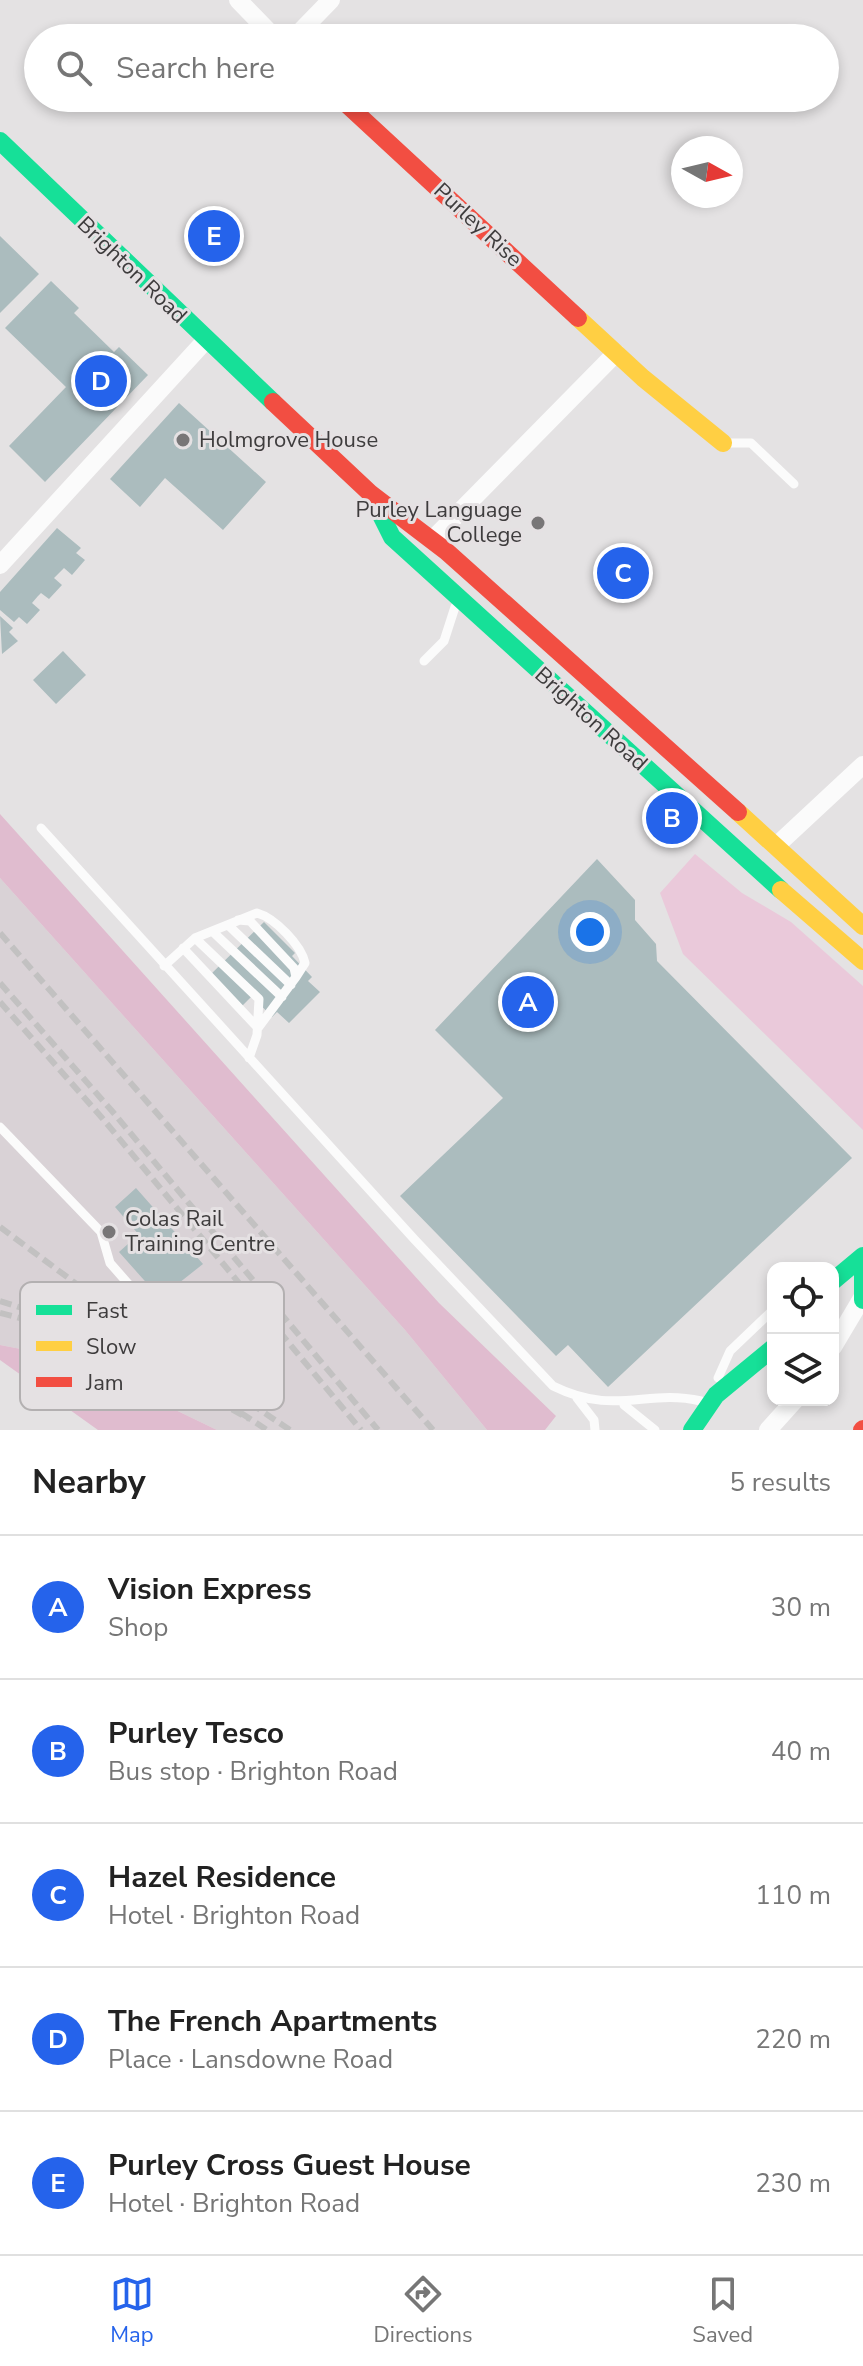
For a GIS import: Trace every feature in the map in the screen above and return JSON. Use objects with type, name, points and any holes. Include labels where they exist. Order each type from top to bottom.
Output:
[{"type":"main road","name":"Purley Rise","points":[[355,112],[616,353],[723,443]]},
{"type":"main road","name":"Brighton Road","points":[[0,141],[205,341],[371,494],[433,539],[863,926]]},
{"type":"main road","name":"Brighton Road","points":[[371,494],[392,537],[733,850],[863,961]]},
{"type":"main road","points":[[839,1277],[863,1259]]},
{"type":"main road","points":[[863,1259],[863,1299]]},
{"type":"main road","points":[[692,1430],[712,1398],[767,1354]]},
{"type":"street","points":[[238,0],[261,24]]},
{"type":"street","points":[[308,24],[331,0]]},
{"type":"street","points":[[0,565],[205,341]]},
{"type":"street","points":[[433,539],[616,353]]},
{"type":"street","points":[[776,846],[863,765]]},
{"type":"street","points":[[839,1337],[863,1299]]},
{"type":"street","points":[[768,1430],[790,1406]]},
{"type":"lane","points":[[723,443],[751,443],[794,484]]},
{"type":"lane","points":[[424,661],[444,641],[458,597]]},
{"type":"lane","points":[[41,828],[164,966],[553,1386],[577,1398],[621,1403],[712,1398],[720,1367],[730,1351],[767,1316]]},
{"type":"lane","points":[[164,966],[195,938],[257,913],[266,915],[303,953],[305,963],[258,1028]]},
{"type":"lane","points":[[233,922],[250,921],[294,968],[294,981]]},
{"type":"lane","points":[[233,922],[294,981]]},
{"type":"lane","points":[[212,931],[282,997]]},
{"type":"lane","points":[[195,938],[259,999],[258,1028],[249,1058]]},
{"type":"lane","points":[[183,948],[258,1028]]},
{"type":"lane","points":[[0,1127],[101,1232],[110,1263],[127,1282]]},
{"type":"lane","points":[[577,1398],[594,1420],[595,1430]]},
{"type":"lane","points":[[621,1403],[655,1430]]},
{"type":"shaded area","points":[[0,814],[439,1303],[556,1416],[545,1430],[487,1430],[405,1330],[0,878]]},
{"type":"shaded area","points":[[695,854],[742,893],[791,922],[863,986],[863,1130],[683,954],[660,893]]},
{"type":"shaded area","points":[[0,878],[405,1330],[487,1430],[217,1430],[176,1410],[284,1410],[284,1282],[20,1282],[20,1349],[0,1345]]},
{"type":"shaded area","points":[[0,1345],[20,1349],[20,1374],[0,1360]]},
{"type":"shaded area","points":[[70,1410],[176,1410],[217,1430],[98,1430]]},
{"type":"building","points":[[0,236],[39,274],[0,313]]},
{"type":"building","points":[[51,281],[79,308],[74,313],[114,352],[119,347],[148,375],[45,482],[9,446],[66,387],[5,328]]},
{"type":"building","name":"Holmgrove House","points":[[179,403],[266,482],[223,530],[165,478],[140,507],[110,479]]},
{"type":"building","points":[[57,528],[81,548],[76,553],[85,560],[72,575],[64,568],[54,578],[62,585],[49,599],[41,593],[38,596],[32,603],[40,610],[27,624],[19,617],[14,622],[0,610],[0,592]]},
{"type":"building","points":[[0,616],[13,628],[9,632],[18,641],[2,654]]},
{"type":"building","points":[[63,651],[86,675],[56,704],[33,680]]},
{"type":"building","points":[[597,859],[635,900],[635,920],[656,944],[657,961],[852,1158],[608,1387],[568,1345],[556,1356],[400,1196],[503,1098],[435,1030]]},
{"type":"building","points":[[264,922],[295,953],[292,956],[312,977],[308,981],[320,992],[289,1023],[277,1012],[272,1017],[252,996],[240,1008],[208,977]]},
{"type":"building","points":[[136,1188],[203,1264],[180,1282],[146,1282],[119,1252],[138,1235],[146,1243],[115,1207]]},
{"type":"railway","points":[[0,933],[433,1430]]},
{"type":"railway","points":[[0,983],[255,1282]]},
{"type":"railway","points":[[0,1002],[103,1119],[238,1282]]},
{"type":"railway","points":[[0,1227],[74,1282]]},
{"type":"railway","points":[[0,1301],[20,1307]]},
{"type":"railway","points":[[0,1313],[20,1318]]},
{"type":"railway","points":[[284,1317],[378,1430]]},
{"type":"railway","points":[[284,1337],[361,1430]]},
{"type":"railway","points":[[233,1410],[249,1419]]},
{"type":"railway","points":[[260,1410],[290,1430]]},
{"type":"railway","points":[[241,1413],[267,1430]]},
{"type":"traffic: fast","points":[[0,141],[273,402]]},
{"type":"traffic: fast","points":[[371,495],[392,537],[781,890]]},
{"type":"traffic: fast","points":[[839,1276],[863,1256]]},
{"type":"traffic: fast","points":[[863,1262],[863,1300]]},
{"type":"traffic: fast","points":[[692,1430],[716,1395],[767,1353]]},
{"type":"traffic: slow","points":[[578,318],[643,378],[723,443]]},
{"type":"traffic: slow","points":[[738,812],[863,926]]},
{"type":"traffic: slow","points":[[781,890],[863,961]]},
{"type":"traffic: jam","points":[[355,112],[578,318]]},
{"type":"traffic: jam","points":[[273,402],[371,494],[446,551],[738,812]]},
{"type":"place","name":"Purley Cross Guest House","points":[[214,236]]},
{"type":"place","name":"The French Apartments","points":[[101,381]]},
{"type":"place","name":"Holmgrove House","points":[[183,440]]},
{"type":"place","name":"Purley Language College","points":[[538,523]]},
{"type":"place","name":"Hazel Residence","points":[[623,573]]},
{"type":"place","name":"Purley Tesco","points":[[672,818]]},
{"type":"place","name":"Vision Express","points":[[528,1002]]},
{"type":"place","name":"Colas Rail Training Centre","points":[[109,1232]]}]
